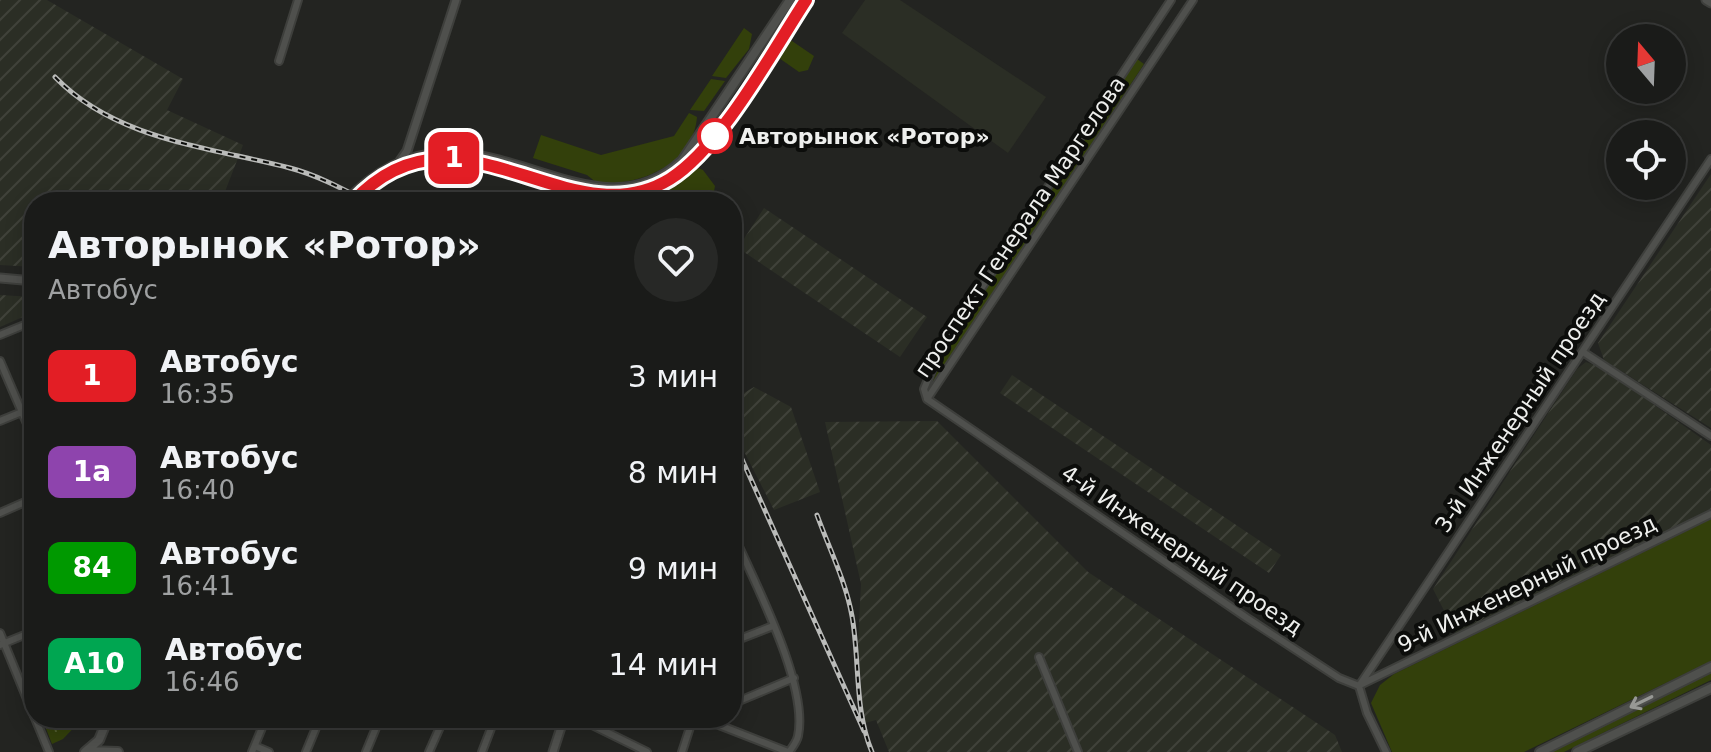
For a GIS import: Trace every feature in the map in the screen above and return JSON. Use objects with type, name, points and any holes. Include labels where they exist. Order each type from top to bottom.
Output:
[{"type":"main road","points":[[357,192],[374,176],[398,164],[455,152],[477,154],[594,189],[628,188],[659,178],[682,161],[790,0]]},
{"type":"main road","points":[[639,192],[671,178],[696,159],[806,0]]},
{"type":"main road","points":[[718,108],[720,116],[729,115]]},
{"type":"main road","points":[[365,192],[381,179],[425,162],[460,158],[488,162],[581,192]]},
{"type":"main road","points":[[1540,752],[1711,667]]},
{"type":"main road","points":[[1577,752],[1711,688]]},
{"type":"main road","points":[[85,752],[99,740],[104,728]]},
{"type":"main road","points":[[107,728],[108,742],[118,752]]},
{"type":"main road","points":[[85,752],[118,752]]},
{"type":"street","points":[[279,61],[298,0]]},
{"type":"street","points":[[398,164],[407,151],[456,0]]},
{"type":"street","name":"проспект Генерала Маргелова","points":[[927,399],[924,389],[940,351],[1171,0]]},
{"type":"street","name":"проспект Генерала Маргелова","points":[[927,399],[1193,0]]},
{"type":"street","points":[[1143,41],[1158,52]]},
{"type":"street","points":[[407,151],[427,157]]},
{"type":"street","name":"3-й Инженерный проезд","points":[[1359,686],[1711,159]]},
{"type":"street","points":[[0,278],[24,280]]},
{"type":"street","points":[[0,335],[24,325]]},
{"type":"street","points":[[1583,352],[1711,436]]},
{"type":"street","points":[[0,361],[24,418]]},
{"type":"street","name":"4-й Инженерный проезд","points":[[927,399],[1247,618],[1339,678],[1359,686]]},
{"type":"street","points":[[0,421],[24,411]]},
{"type":"street","points":[[0,513],[24,502]]},
{"type":"street","name":"9-й Инженерный проезд","points":[[1359,686],[1711,514]]},
{"type":"street","points":[[727,728],[789,752],[798,737],[794,678],[742,554]]},
{"type":"street","points":[[742,638],[773,626]]},
{"type":"street","points":[[0,633],[24,694]]},
{"type":"street","points":[[2,644],[24,635]]},
{"type":"street","points":[[1039,657],[1078,752]]},
{"type":"street","points":[[742,700],[794,678]]},
{"type":"street","points":[[1359,686],[1367,713],[1386,752]]},
{"type":"street","points":[[39,728],[49,752]]},
{"type":"street","points":[[262,728],[253,749],[269,752]]},
{"type":"street","points":[[306,752],[316,728]]},
{"type":"street","points":[[366,752],[376,728]]},
{"type":"street","points":[[429,752],[440,728]]},
{"type":"street","points":[[482,752],[491,728]]},
{"type":"street","points":[[553,752],[561,728]]},
{"type":"street","points":[[598,728],[647,752]]},
{"type":"street","points":[[682,752],[690,728]]},
{"type":"street","points":[[625,752],[629,744]]},
{"type":"shaded area","points":[[0,0],[47,0],[183,79],[167,110],[243,145],[225,192],[24,192],[24,266],[0,265]]},
{"type":"shaded area","points":[[865,0],[900,0],[1046,97],[1008,153],[842,33]]},
{"type":"shaded area","points":[[1711,174],[1711,428],[1604,360],[1598,343]]},
{"type":"shaded area","points":[[764,208],[927,317],[900,357],[742,251],[742,242]]},
{"type":"shaded area","points":[[0,295],[24,296],[24,316],[0,327]]},
{"type":"shaded area","points":[[1586,362],[1602,368],[1711,445],[1711,509],[1456,634],[1433,589],[1577,369]]},
{"type":"shaded area","points":[[1012,375],[1281,555],[1269,573],[1000,393]]},
{"type":"shaded area","points":[[754,387],[791,407],[820,492],[774,510],[742,448],[742,394]]},
{"type":"shaded area","points":[[937,421],[1088,572],[1335,735],[1342,752],[889,752],[876,720],[865,723],[863,714],[858,642],[861,584],[825,422]]},
{"type":"green space","points":[[744,28],[752,34],[749,49],[726,78],[712,76]]},
{"type":"green space","points":[[792,41],[814,56],[808,70],[799,72],[779,58],[787,42]]},
{"type":"green space","points":[[1137,59],[1144,64],[930,388],[950,342]]},
{"type":"green space","points":[[711,79],[725,81],[704,111],[690,110]]},
{"type":"green space","points":[[689,113],[697,117],[686,148],[662,169],[630,181],[597,183],[587,175],[533,158],[541,135],[601,155],[674,136]]},
{"type":"green space","points":[[695,167],[703,170],[715,186],[714,192],[671,192],[661,188]]},
{"type":"green space","points":[[1711,519],[1711,661],[1524,752],[1392,752],[1371,703],[1380,685],[1394,674]]},
{"type":"green space","points":[[1711,672],[1711,680],[1564,752],[1548,752]]},
{"type":"green space","points":[[46,728],[73,728],[63,739],[52,744]]},
{"type":"railway","points":[[55,77],[79,98],[135,128],[196,147],[300,171],[348,192]]},
{"type":"railway","points":[[742,459],[864,731]]},
{"type":"railway","points":[[817,515],[849,603],[862,719],[872,752]]},
{"type":"bus line","name":"1","points":[[639,192],[671,178],[707,149],[806,0]]},
{"type":"bus line","name":"1","points":[[364,192],[394,173],[425,162],[451,158],[488,162],[581,192]]},
{"type":"place","name":"Авторынок «Ротор»","points":[[715,136]]}]
